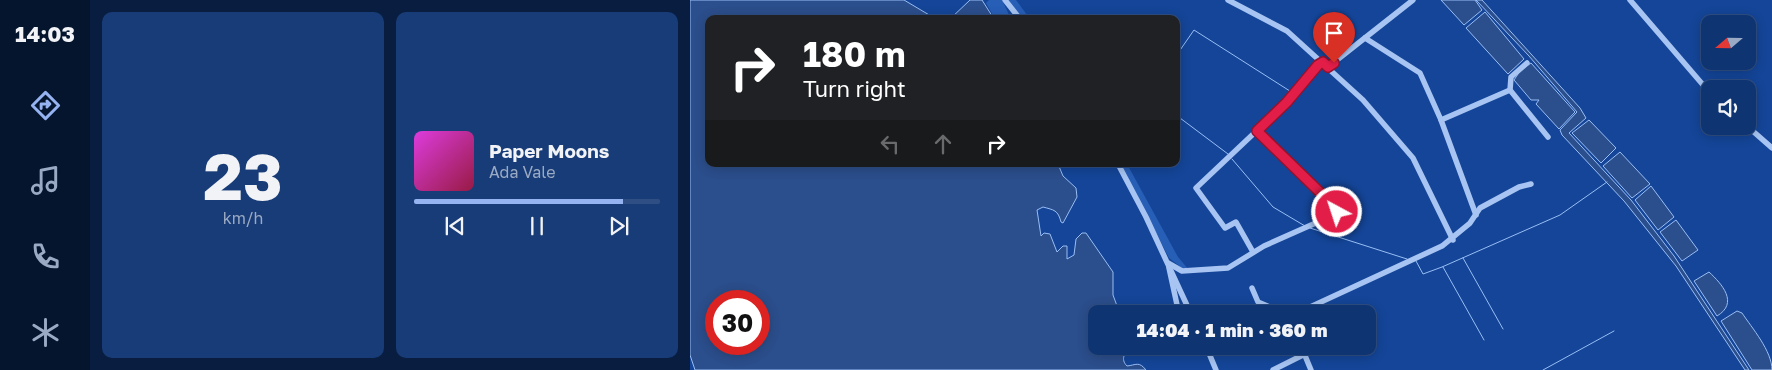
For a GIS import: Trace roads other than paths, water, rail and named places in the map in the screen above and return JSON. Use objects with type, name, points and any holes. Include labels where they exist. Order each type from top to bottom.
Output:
[{"type":"street","points":[[1005,0],[1017,15]]},
{"type":"street","points":[[1228,0],[1278,26],[1323,62],[1363,100],[1413,158],[1453,240]]},
{"type":"street","points":[[1328,67],[1413,0]]},
{"type":"street","points":[[1630,0],[1701,83]]},
{"type":"street","points":[[1365,38],[1420,73],[1441,120],[1476,215]]},
{"type":"street","points":[[1254,252],[1236,222],[1225,228],[1196,188],[1257,131],[1323,62]]},
{"type":"street","points":[[1527,63],[1511,77],[1510,90],[1548,137]]},
{"type":"street","points":[[1441,120],[1510,90]]},
{"type":"street","points":[[1168,263],[1182,271],[1228,268],[1254,252],[1334,216],[1337,212],[1333,205],[1257,131]]},
{"type":"street","points":[[1756,134],[1772,148]]},
{"type":"street","points":[[1120,167],[1187,305]]},
{"type":"street","points":[[1314,305],[1453,240],[1470,223],[1480,208],[1509,192],[1531,184]]},
{"type":"street","points":[[1168,263],[1177,305]]},
{"type":"street","points":[[1252,288],[1258,302],[1265,305]]},
{"type":"street","points":[[1210,355],[1216,370]]},
{"type":"street","points":[[1274,370],[1302,355]]},
{"type":"street","points":[[1304,355],[1311,370]]},
{"type":"waterway","points":[[1180,50],[1194,30],[1293,93]]},
{"type":"waterway","points":[[1180,118],[1228,154]]},
{"type":"waterway","points":[[1232,159],[1273,207],[1305,226]]},
{"type":"waterway","points":[[1416,261],[1423,274],[1442,267],[1560,215],[1607,182]]},
{"type":"waterway","points":[[1310,228],[1407,259]]},
{"type":"waterway","points":[[1463,258],[1503,329]]},
{"type":"waterway","points":[[1443,267],[1484,340]]},
{"type":"waterway","points":[[1543,370],[1614,331]]}]
